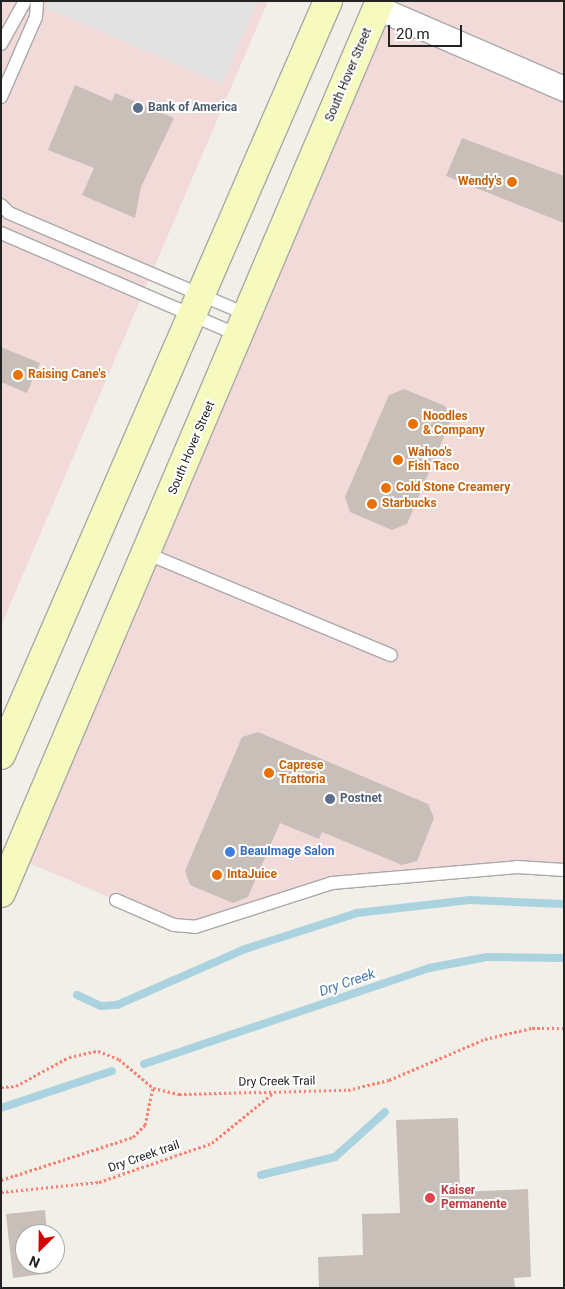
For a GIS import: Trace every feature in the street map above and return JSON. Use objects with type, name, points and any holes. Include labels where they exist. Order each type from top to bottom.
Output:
[{"type":"main road","points":[[2,752],[328,1]]},
{"type":"main road","name":"South Hover Street","points":[[1,893],[148,554],[244,326],[373,4]]},
{"type":"street","points":[[373,4],[564,89]]},
{"type":"lane","points":[[1,44],[25,1]]},
{"type":"lane","points":[[1,97],[36,17],[37,1]]},
{"type":"lane","points":[[1,205],[9,213],[195,305],[244,326]]},
{"type":"lane","points":[[1,234],[195,305],[244,326]]},
{"type":"lane","points":[[148,554],[391,655]]},
{"type":"lane","points":[[116,900],[174,925],[195,927],[332,883],[517,867],[564,870]]},
{"type":"path","name":"Dry Creek Trail","points":[[1,1087],[16,1086],[69,1057],[98,1051],[119,1059],[153,1088],[179,1094],[273,1093],[356,1089],[485,1039],[525,1029],[564,1028]]},
{"type":"path","name":"Dry Creek trail","points":[[1,1180],[133,1137],[145,1124],[153,1088]]},
{"type":"path","name":"Dry Creek trail","points":[[1,1192],[98,1182],[212,1142],[273,1093]]},
{"type":"shaded area","points":[[1,1],[268,1],[1,626]]},
{"type":"shaded area","points":[[49,1],[258,1],[222,84],[46,8]]},
{"type":"shaded area","points":[[380,1],[564,1],[564,870],[344,881],[195,927],[116,900],[17,858]]},
{"type":"building","points":[[75,85],[112,101],[115,93],[174,118],[141,187],[135,218],[82,195],[94,168],[48,150]]},
{"type":"building","name":"Wendy's","points":[[462,138],[564,176],[564,223],[446,176]]},
{"type":"building","name":"Raising Cane's","points":[[1,347],[40,363],[27,393],[1,382]]},
{"type":"building","points":[[404,389],[445,406],[451,420],[407,524],[392,530],[350,512],[345,497],[389,395]]},
{"type":"building","points":[[258,732],[428,804],[434,818],[417,861],[402,865],[322,832],[319,839],[280,823],[248,897],[233,903],[190,885],[185,871],[242,737]]},
{"type":"building","name":"Kaiser Permanente","points":[[458,1118],[460,1192],[528,1189],[531,1277],[514,1278],[515,1288],[319,1288],[318,1257],[363,1255],[362,1214],[400,1213],[396,1120]]},
{"type":"building","points":[[45,1210],[46,1224],[15,1224],[15,1274],[43,1274],[13,1278],[6,1214]]},
{"type":"waterway","points":[[77,995],[101,1006],[117,1005],[245,949],[357,913],[469,900],[564,904]]},
{"type":"waterway","name":"Dry Creek","points":[[144,1064],[429,968],[487,957],[564,958]]},
{"type":"waterway","name":"Dry Creek","points":[[1,1108],[112,1071]]},
{"type":"waterway","points":[[261,1175],[335,1157],[385,1112]]},
{"type":"place","name":"Bank of America","points":[[138,108]]},
{"type":"place","name":"Wendy's","points":[[512,182]]},
{"type":"place","name":"Raising Cane's","points":[[18,375]]},
{"type":"place","name":"Noodles & Company","points":[[413,424]]},
{"type":"place","name":"Wahoo's Fish Taco","points":[[398,460]]},
{"type":"place","name":"Cold Stone Creamery","points":[[386,488]]},
{"type":"place","name":"Starbucks","points":[[372,504]]},
{"type":"place","name":"Caprese Trattoria","points":[[269,773]]},
{"type":"place","name":"Postnet","points":[[330,799]]},
{"type":"place","name":"BeauImage Salon","points":[[230,852]]},
{"type":"place","name":"IntaJuice","points":[[217,875]]},
{"type":"place","name":"Kaiser Permanente","points":[[430,1198]]}]
